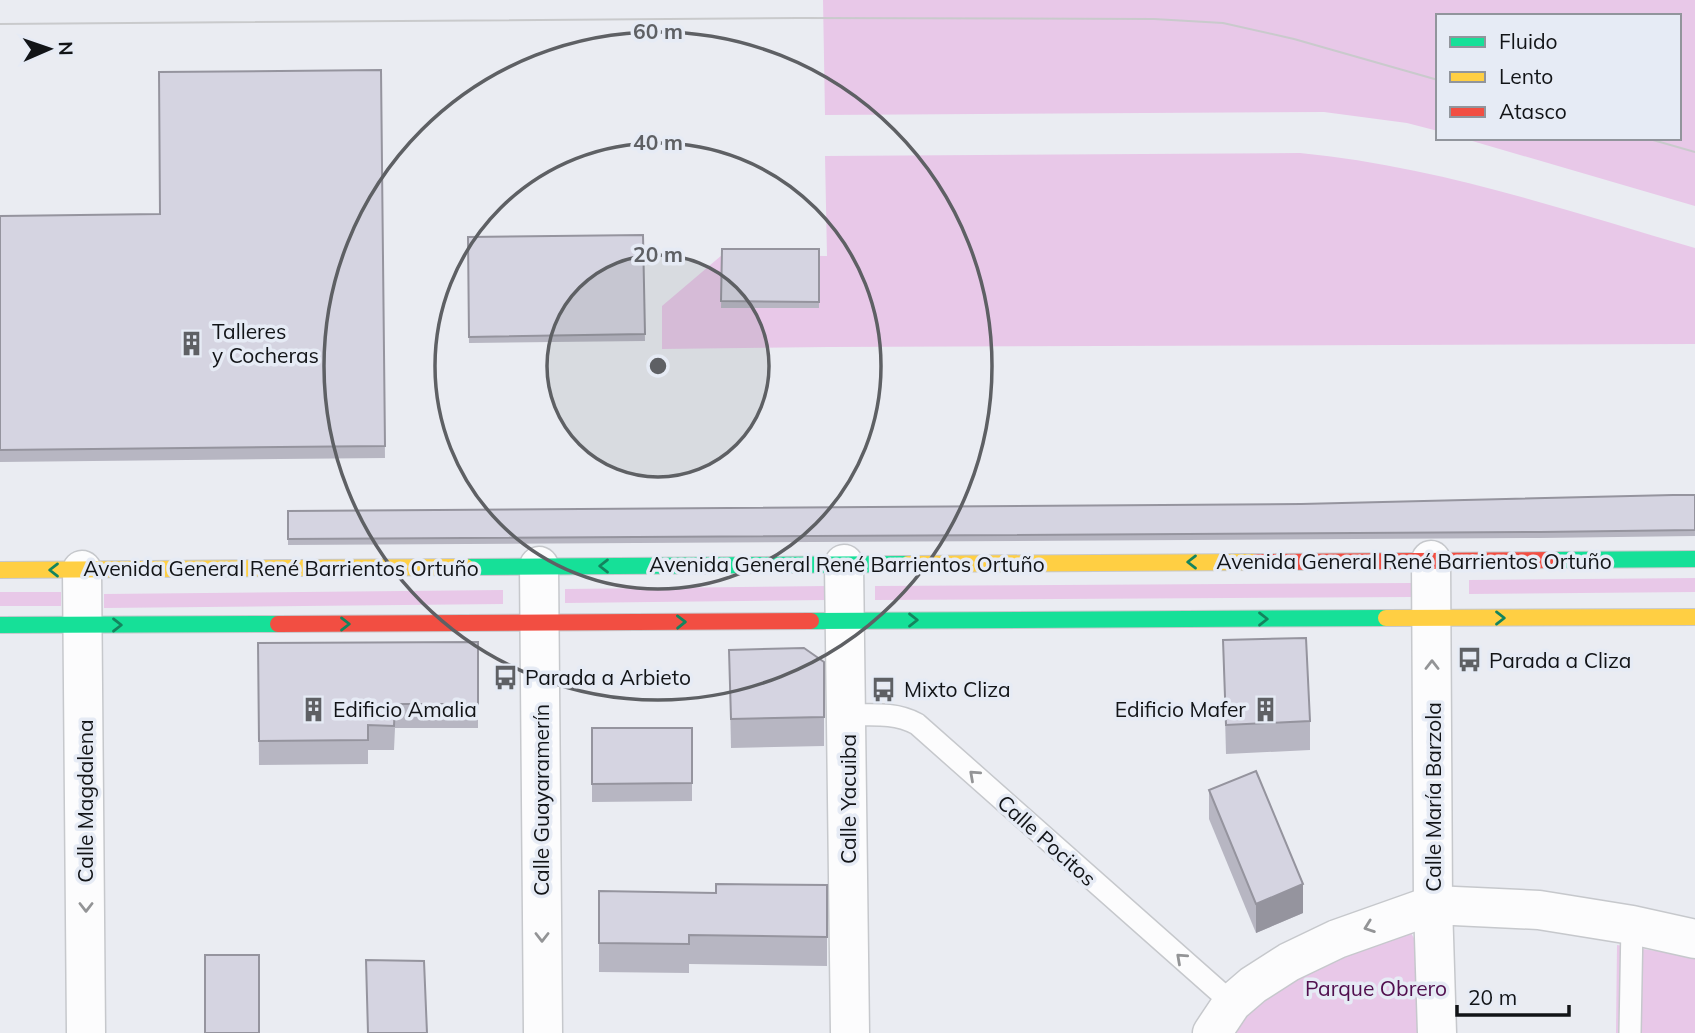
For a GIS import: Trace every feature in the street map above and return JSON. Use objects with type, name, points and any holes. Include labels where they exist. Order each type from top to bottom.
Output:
[{"type":"main road","name":"Avenida General René Barrientos Ortuño","points":[[0,570],[1695,559]]},
{"type":"main road","points":[[0,625],[1695,617]]},
{"type":"street","name":"Calle María Barzola","points":[[1431,560],[1433,905],[1437,1033]]},
{"type":"street","name":"Calle Yacuiba","points":[[844,564],[850,1033]]},
{"type":"street","name":"Calle Guayaramerín","points":[[539,566],[543,1033]]},
{"type":"street","name":"Calle Magdalena","points":[[82,570],[86,1033]]},
{"type":"street","points":[[1222,1018],[1253,985],[1289,962],[1337,939],[1433,905],[1539,910],[1632,925],[1695,939]]},
{"type":"lane","name":"Calle Pocitos","points":[[847,715],[890,715],[904,717],[917,724],[1222,1018]]},
{"type":"lane","points":[[1630,1033],[1632,925]]},
{"type":"green space","points":[[823,0],[1695,0],[1695,206],[1469,140],[1681,140],[1681,14],[1436,14],[1436,130],[1407,123],[1324,112],[825,115]]},
{"type":"green space","points":[[1300,153],[1401,168],[1500,191],[1695,248],[1695,344],[662,349],[662,306],[722,255],[827,256],[825,156]]},
{"type":"green space","points":[[1695,578],[1695,592],[1469,594],[1469,580]]},
{"type":"green space","points":[[1412,583],[1412,597],[875,600],[875,586]]},
{"type":"green space","points":[[826,586],[826,600],[565,603],[565,589]]},
{"type":"green space","points":[[503,590],[503,604],[104,608],[104,594]]},
{"type":"green space","points":[[0,592],[61,592],[61,606],[0,606]]},
{"type":"green space","name":"Parque Obrero","points":[[1411,933],[1420,949],[1423,1033],[1232,1033],[1248,1013],[1288,981],[1362,948]]},
{"type":"green space","points":[[1617,945],[1695,957],[1695,1033],[1616,1033]]},
{"type":"building","name":"Talleres y Cocheras","points":[[381,70],[385,446],[0,450],[0,216],[160,214],[159,72]]},
{"type":"building","points":[[643,235],[645,334],[469,337],[468,237]]},
{"type":"building","points":[[722,249],[819,249],[819,302],[721,301]]},
{"type":"building","points":[[1695,495],[1695,530],[288,539],[288,511],[1301,504]]},
{"type":"building","name":"Edificio Mafer","points":[[1306,638],[1310,721],[1226,725],[1223,640]]},
{"type":"building","points":[[478,642],[478,704],[395,704],[394,726],[368,725],[368,740],[259,741],[258,643]]},
{"type":"building","points":[[804,648],[824,662],[824,717],[731,719],[729,650]]},
{"type":"building","points":[[592,728],[692,728],[692,783],[592,784]]},
{"type":"building","points":[[1256,771],[1303,884],[1256,904],[1209,790]]},
{"type":"building","points":[[716,884],[827,885],[827,937],[689,935],[689,944],[599,943],[599,891],[716,893]]},
{"type":"building","points":[[205,955],[259,955],[259,1033],[205,1033]]},
{"type":"building","points":[[366,960],[424,961],[427,1033],[368,1033]]},
{"type":"tram line","points":[[0,24],[798,18],[1154,19],[1223,23],[1294,39],[1436,79]]},
{"type":"tram line","points":[[1653,140],[1695,152]]},
{"type":"traffic: fast","points":[[1554,560],[1695,559]]},
{"type":"traffic: fast","points":[[466,567],[908,564]]},
{"type":"traffic: fast","points":[[811,621],[1386,618]]},
{"type":"traffic: fast","points":[[0,625],[278,624]]},
{"type":"traffic: slow","points":[[908,564],[1257,562]]},
{"type":"traffic: slow","points":[[0,570],[466,567]]},
{"type":"traffic: slow","points":[[1386,618],[1695,617]]},
{"type":"traffic: jam","points":[[1257,562],[1554,560]]},
{"type":"traffic: jam","points":[[278,624],[811,621]]},
{"type":"place","name":"Talleres y Cocheras","points":[[192,343]]},
{"type":"place","name":"Parada a Cliza","points":[[1469,660]]},
{"type":"place","name":"Parada a Arbieto","points":[[505,677]]},
{"type":"place","name":"Mixto Cliza","points":[[884,689]]},
{"type":"place","name":"Edificio Amalia","points":[[313,709]]},
{"type":"place","name":"Edificio Mafer","points":[[1266,709]]}]
